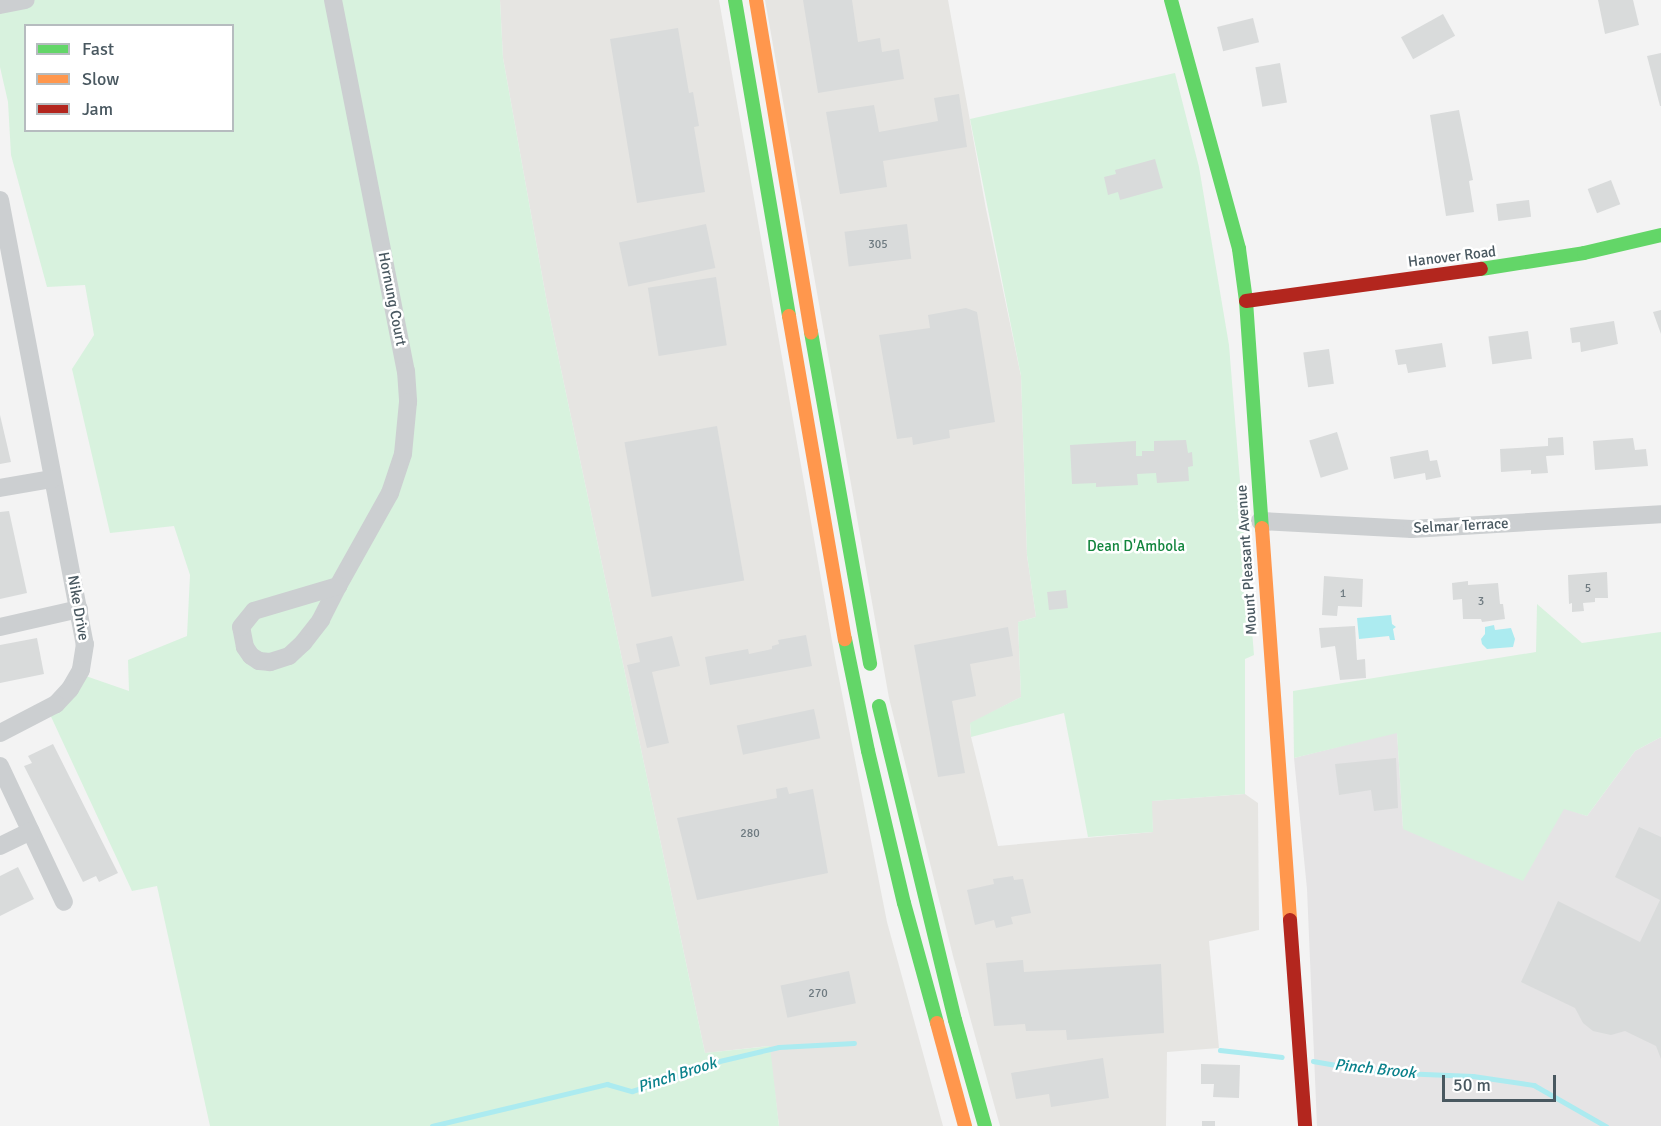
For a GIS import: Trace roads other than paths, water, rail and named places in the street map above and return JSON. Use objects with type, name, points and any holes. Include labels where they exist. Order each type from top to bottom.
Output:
[{"type":"main road","points":[[735,0],[840,612],[868,751],[904,903],[965,1126]]},
{"type":"main road","points":[[756,0],[838,492],[872,673]]},
{"type":"main road","name":"Mount Pleasant Avenue","points":[[1176,1],[1239,249],[1246,301],[1305,1126]]},
{"type":"main road","name":"Hanover Road","points":[[1246,301],[1513,266],[1584,253],[1661,234]]},
{"type":"main road","points":[[876,694],[952,1009],[985,1126]]},
{"type":"street","points":[[0,5],[26,0]]},
{"type":"street","name":"Hornung Court","points":[[333,0],[406,371],[408,402],[403,454],[390,493],[321,620],[303,643],[289,656],[270,662],[251,656],[245,647],[241,627],[254,611],[338,586]]},
{"type":"street","name":"Nike Drive","points":[[0,200],[85,644],[85,656],[76,681],[48,710],[0,733]]},
{"type":"street","points":[[0,488],[52,478]]},
{"type":"street","name":"Selmar Terrace","points":[[1260,521],[1412,529],[1661,514]]},
{"type":"street","points":[[0,627],[79,609]]},
{"type":"street","points":[[0,766],[64,902]]},
{"type":"street","points":[[0,846],[31,831]]},
{"type":"water","points":[[1391,615],[1392,624],[1396,627],[1393,629],[1395,640],[1390,640],[1389,636],[1359,639],[1357,618]]},
{"type":"water","points":[[1494,625],[1495,630],[1511,628],[1515,639],[1513,647],[1487,649],[1482,644],[1481,639],[1485,634],[1485,627]]},
{"type":"waterway","name":"Pinch Brook","points":[[432,1126],[607,1084],[632,1091],[677,1077],[690,1068],[779,1047],[854,1043]]},
{"type":"waterway","name":"Pinch Brook","points":[[1220,1050],[1282,1057]]},
{"type":"waterway","name":"Pinch Brook","points":[[1313,1061],[1376,1072],[1473,1076],[1534,1085],[1606,1126]]},
{"type":"park label","name":"Dean D'Ambola","points":[[1136,547]]}]
